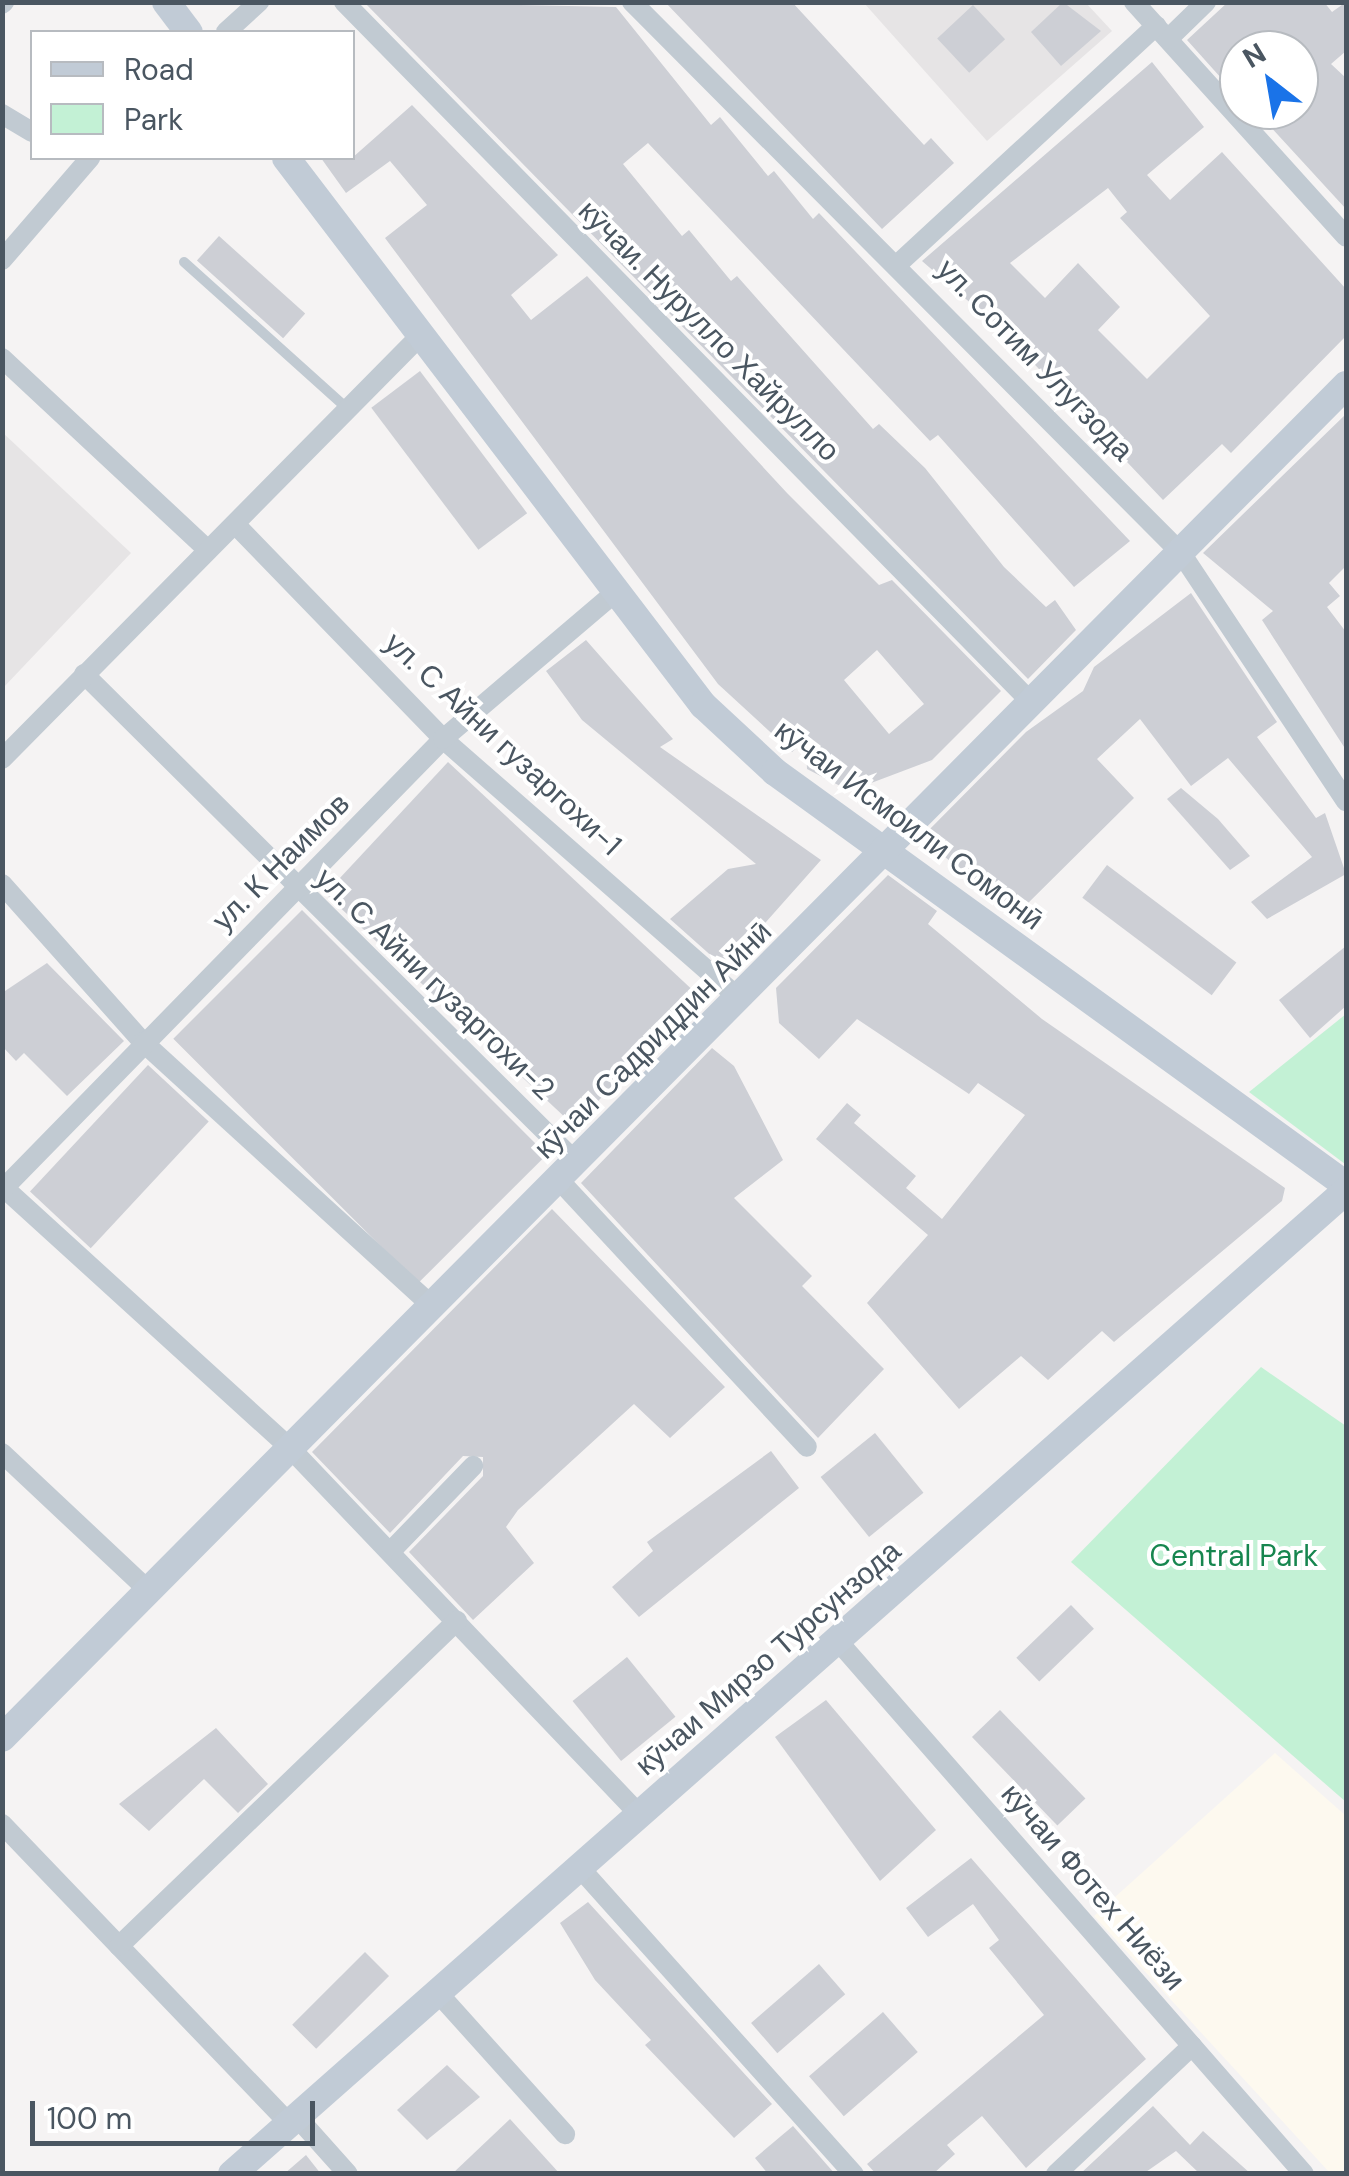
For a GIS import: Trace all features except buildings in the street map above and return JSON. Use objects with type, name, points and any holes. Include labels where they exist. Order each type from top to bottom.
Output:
[{"type":"street","points":[[166,2],[187,30]]},
{"type":"street","points":[[228,30],[259,2]]},
{"type":"street","name":"кӯчаи. Нурулло Хайрулло","points":[[344,2],[1032,702]]},
{"type":"street","name":"ул. Сотим Улугзода","points":[[632,2],[899,263],[1180,553],[1346,802]]},
{"type":"street","points":[[1134,2],[1346,237]]},
{"type":"street","points":[[899,263],[1162,33],[1206,2]]},
{"type":"street","points":[[2,114],[30,131]]},
{"type":"street","points":[[2,260],[82,160]]},
{"type":"street","name":"кӯчаи Исмоили Сомонӣ","points":[[288,160],[703,704],[775,772],[1346,1188]]},
{"type":"street","points":[[2,759],[422,334]]},
{"type":"street","points":[[2,358],[207,549]]},
{"type":"street","name":"кӯчаи Садриддин Айнӣ","points":[[2,1738],[1346,385]]},
{"type":"street","name":"ул. С Айни гузаргохи-1","points":[[234,524],[443,738],[740,999]]},
{"type":"street","name":"ул. К Наимов","points":[[3,1188],[143,1042],[298,892],[443,738],[616,592]]},
{"type":"street","name":"ул. С Айни гузаргохи-2","points":[[84,674],[568,1172],[807,1448]]},
{"type":"street","points":[[2,884],[143,1042],[433,1307]]},
{"type":"street","points":[[3,1188],[292,1449],[640,1814]]},
{"type":"street","name":"кӯчаи Мирзо Турсунзода","points":[[232,2174],[1346,1188]]},
{"type":"street","points":[[2,1452],[150,1591]]},
{"type":"street","points":[[392,1550],[473,1466]]},
{"type":"street","points":[[119,1946],[456,1621]]},
{"type":"street","name":"кӯчаи Фотех Ниёзи","points":[[837,1640],[1304,2174]]},
{"type":"street","points":[[2,1824],[348,2174]]},
{"type":"street","points":[[580,1868],[854,2174]]},
{"type":"street","points":[[438,1992],[531,2106],[566,2134]]},
{"type":"street","points":[[1056,2174],[1192,2046]]},
{"type":"lane","points":[[184,262],[348,409]]},
{"type":"shaded area","points":[[864,3],[1086,3],[1112,31],[987,141]]},
{"type":"shaded area","points":[[2,432],[131,553],[3,688],[2,688]]},
{"type":"shaded area","points":[[1275,1753],[1346,1816],[1346,2173],[1330,2173],[1094,1916]]},
{"type":"green space","points":[[1346,1014],[1346,1163],[1345,1164],[1249,1092]]},
{"type":"green space","name":"Central Park","points":[[1261,1367],[1346,1426],[1346,1802],[1071,1562]]}]
